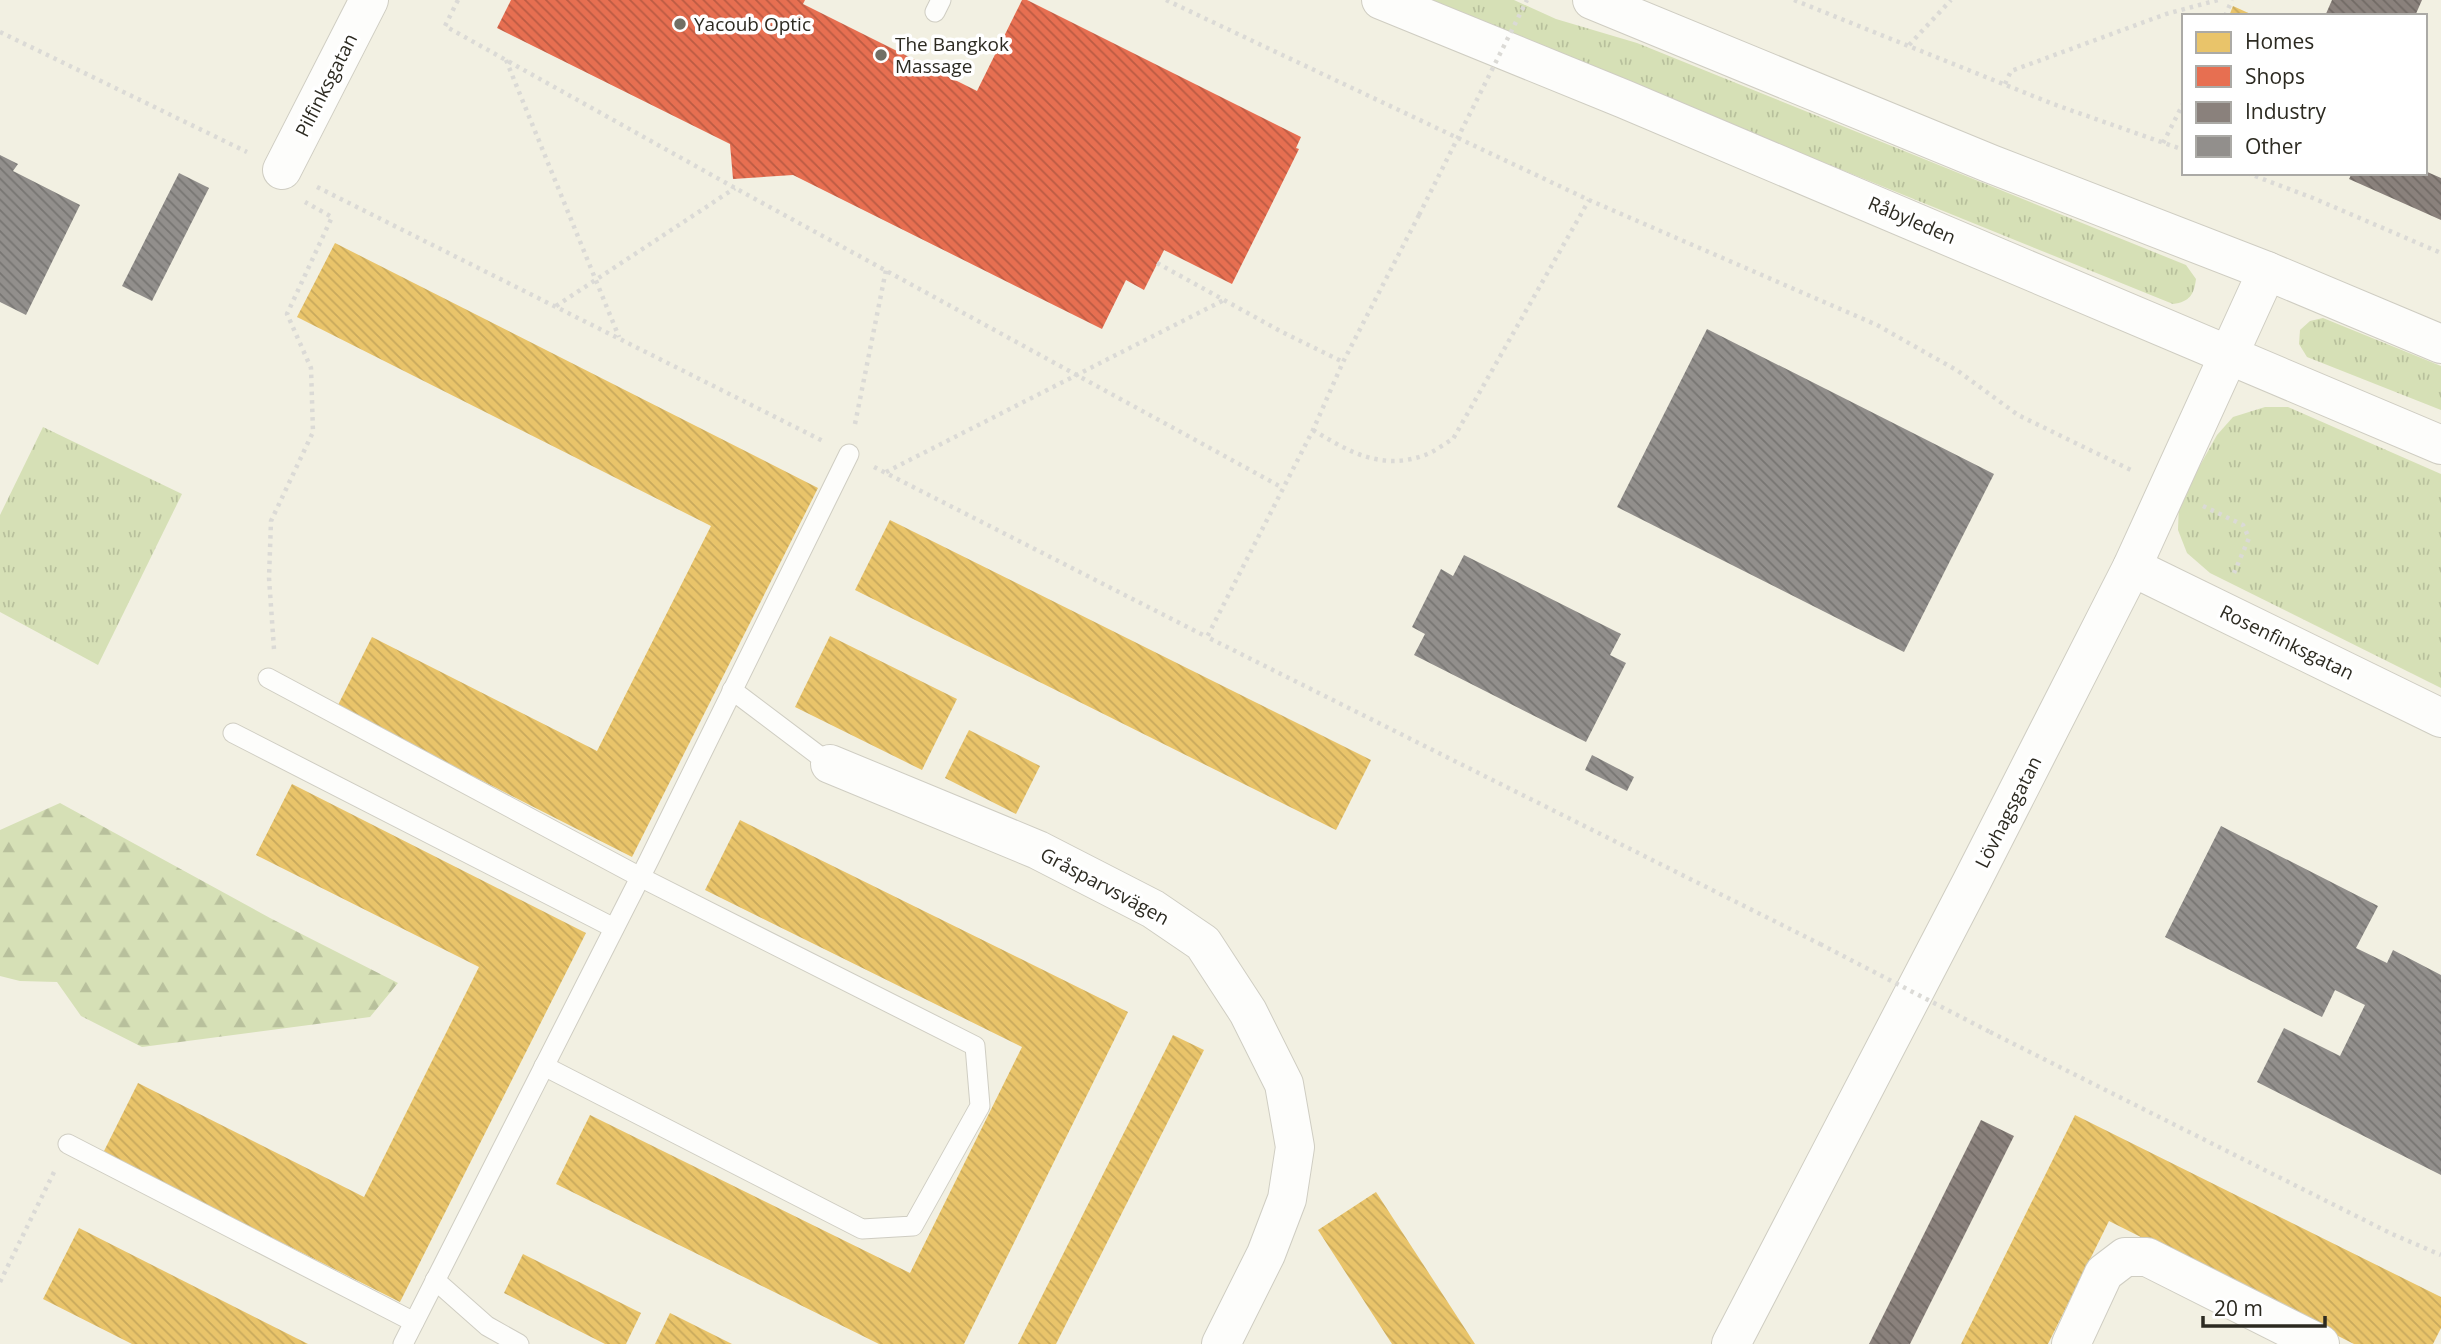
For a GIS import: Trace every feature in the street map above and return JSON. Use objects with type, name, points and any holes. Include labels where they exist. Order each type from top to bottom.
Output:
[{"type":"street","name":"Pilfinksgatan","points":[[289,184],[369,0]]},
{"type":"street","name":"Råbyleden","points":[[1381,0],[2230,354],[2441,445]]},
{"type":"street","points":[[1592,0],[1991,164],[2267,271],[2441,344]]},
{"type":"street","name":"Lövhagsgatan","points":[[1731,1344],[2132,567],[2267,271]]},
{"type":"street","name":"Rosenfinksgatan","points":[[2132,567],[2441,718]]},
{"type":"street","name":"Gråsparvsvägen","points":[[830,764],[1038,850],[1153,909],[1202,943],[1248,1012],[1283,1084],[1295,1147],[1287,1199],[1266,1254],[1221,1344]]},
{"type":"street","points":[[2071,1344],[2104,1273],[2125,1257],[2147,1257],[2320,1344]]},
{"type":"lane","points":[[402,1344],[640,877],[849,454]]},
{"type":"lane","points":[[268,678],[640,877],[975,1046],[980,1106],[913,1226],[862,1229],[544,1066]]},
{"type":"lane","points":[[732,690],[830,764]]},
{"type":"lane","points":[[233,733],[614,928]]},
{"type":"lane","points":[[68,1144],[414,1322]]},
{"type":"lane","points":[[435,1280],[487,1326],[519,1344]]},
{"type":"path","points":[[458,0],[445,26],[1283,488]]},
{"type":"path","points":[[1166,0],[1589,200],[1877,325],[1958,371],[2018,415],[2243,525],[2249,538],[2218,608]]},
{"type":"path","points":[[1207,637],[1527,0]]},
{"type":"path","points":[[1794,0],[2053,104],[2182,149]]},
{"type":"path","points":[[1909,46],[1951,0]]},
{"type":"path","points":[[2005,84],[2011,71],[2166,14],[2218,0]]},
{"type":"path","points":[[0,32],[289,184],[556,306],[1990,1032],[2392,1234],[2441,1255]]},
{"type":"path","points":[[505,58],[620,338]]},
{"type":"path","points":[[2163,143],[2182,106]]},
{"type":"path","points":[[2252,175],[2441,253]]},
{"type":"path","points":[[268,678],[275,653],[269,578],[271,521],[313,432],[312,368],[287,314],[332,217],[289,184]]},
{"type":"path","points":[[556,306],[735,188]]},
{"type":"path","points":[[1313,430],[1354,454],[1388,463],[1425,455],[1453,439],[1589,200]]},
{"type":"path","points":[[1157,263],[1282,332],[1343,362]]},
{"type":"path","points":[[849,454],[886,270]]},
{"type":"path","points":[[885,472],[1224,300]]},
{"type":"path","points":[[0,1282],[68,1144]]},
{"type":"green space","points":[[1415,0],[1514,0],[1556,19],[1637,43],[2186,265],[2196,279],[2194,289],[2187,299],[2173,304]]},
{"type":"green space","points":[[2323,318],[2441,366],[2441,410],[2307,357],[2299,344],[2300,330],[2310,321]]},
{"type":"green space","points":[[2265,407],[2288,407],[2441,474],[2441,688],[2210,573],[2187,553],[2178,530],[2179,503],[2217,435],[2233,417]]},
{"type":"green space","points":[[43,427],[182,494],[98,665],[0,612],[0,515]]},
{"type":"green space","points":[[60,803],[270,918],[398,983],[370,1017],[142,1047],[81,1016],[57,982],[20,981],[0,976],[0,830]]},
{"type":"building: Homes","points":[[2233,6],[2251,14],[2230,14]]},
{"type":"building: Homes","points":[[335,243],[818,488],[632,857],[337,707],[372,637],[597,751],[711,526],[297,317]]},
{"type":"building: Homes","points":[[890,520],[1371,760],[1336,830],[855,590]]},
{"type":"building: Homes","points":[[830,636],[957,699],[922,770],[795,707]]},
{"type":"building: Homes","points":[[969,730],[1040,766],[1016,814],[945,778]]},
{"type":"building: Homes","points":[[292,784],[586,933],[400,1302],[103,1153],[138,1083],[364,1197],[479,967],[256,855]]},
{"type":"building: Homes","points":[[740,820],[1128,1012],[964,1344],[879,1344],[556,1184],[590,1115],[910,1273],[1022,1047],[705,890]]},
{"type":"building: Homes","points":[[1173,1035],[1204,1050],[1056,1344],[1018,1344]]},
{"type":"building: Homes","points":[[2075,1115],[2441,1297],[2441,1328],[2433,1344],[2354,1344],[2109,1221],[2048,1344],[1961,1344]]},
{"type":"building: Homes","points":[[1376,1192],[1475,1344],[1392,1344],[1318,1230]]},
{"type":"building: Homes","points":[[79,1228],[308,1344],[132,1344],[43,1299]]},
{"type":"building: Homes","points":[[523,1254],[641,1313],[626,1344],[605,1344],[504,1293]]},
{"type":"building: Homes","points":[[670,1313],[732,1344],[655,1344]]},
{"type":"building: Shops","points":[[511,0],[805,0],[803,4],[977,91],[1022,0],[1027,0],[1301,137],[1296,148],[1299,149],[1232,284],[1164,250],[1144,290],[1126,280],[1102,329],[793,175],[733,179],[730,144],[497,28]]},
{"type":"building: Industry","points":[[2332,0],[2422,0],[2416,14],[2326,14]]},
{"type":"building: Industry","points":[[2427,172],[2441,178],[2441,220],[2349,179],[2351,175],[2427,175]]},
{"type":"building: Industry","points":[[1981,1120],[2014,1136],[1910,1344],[1869,1344]]},
{"type":"building: Other","points":[[0,155],[18,164],[13,171],[80,205],[26,315],[0,302]]},
{"type":"building: Other","points":[[179,173],[209,188],[152,301],[122,286]]},
{"type":"building: Other","points":[[1707,329],[1994,474],[1904,652],[1617,507]]},
{"type":"building: Other","points":[[1464,555],[1621,634],[1610,655],[1626,663],[1586,742],[1414,655],[1425,634],[1412,627],[1441,569],[1453,576]]},
{"type":"building: Other","points":[[1592,755],[1634,777],[1627,791],[1585,770]]},
{"type":"building: Other","points":[[2221,826],[2378,906],[2356,948],[2387,963],[2393,950],[2441,975],[2441,1175],[2257,1082],[2284,1028],[2340,1056],[2365,1005],[2335,990],[2322,1017],[2165,937]]},
{"type":"place","name":"Yacoub Optic","points":[[680,24]]},
{"type":"place","name":"The Bangkok Massage","points":[[881,55]]}]
